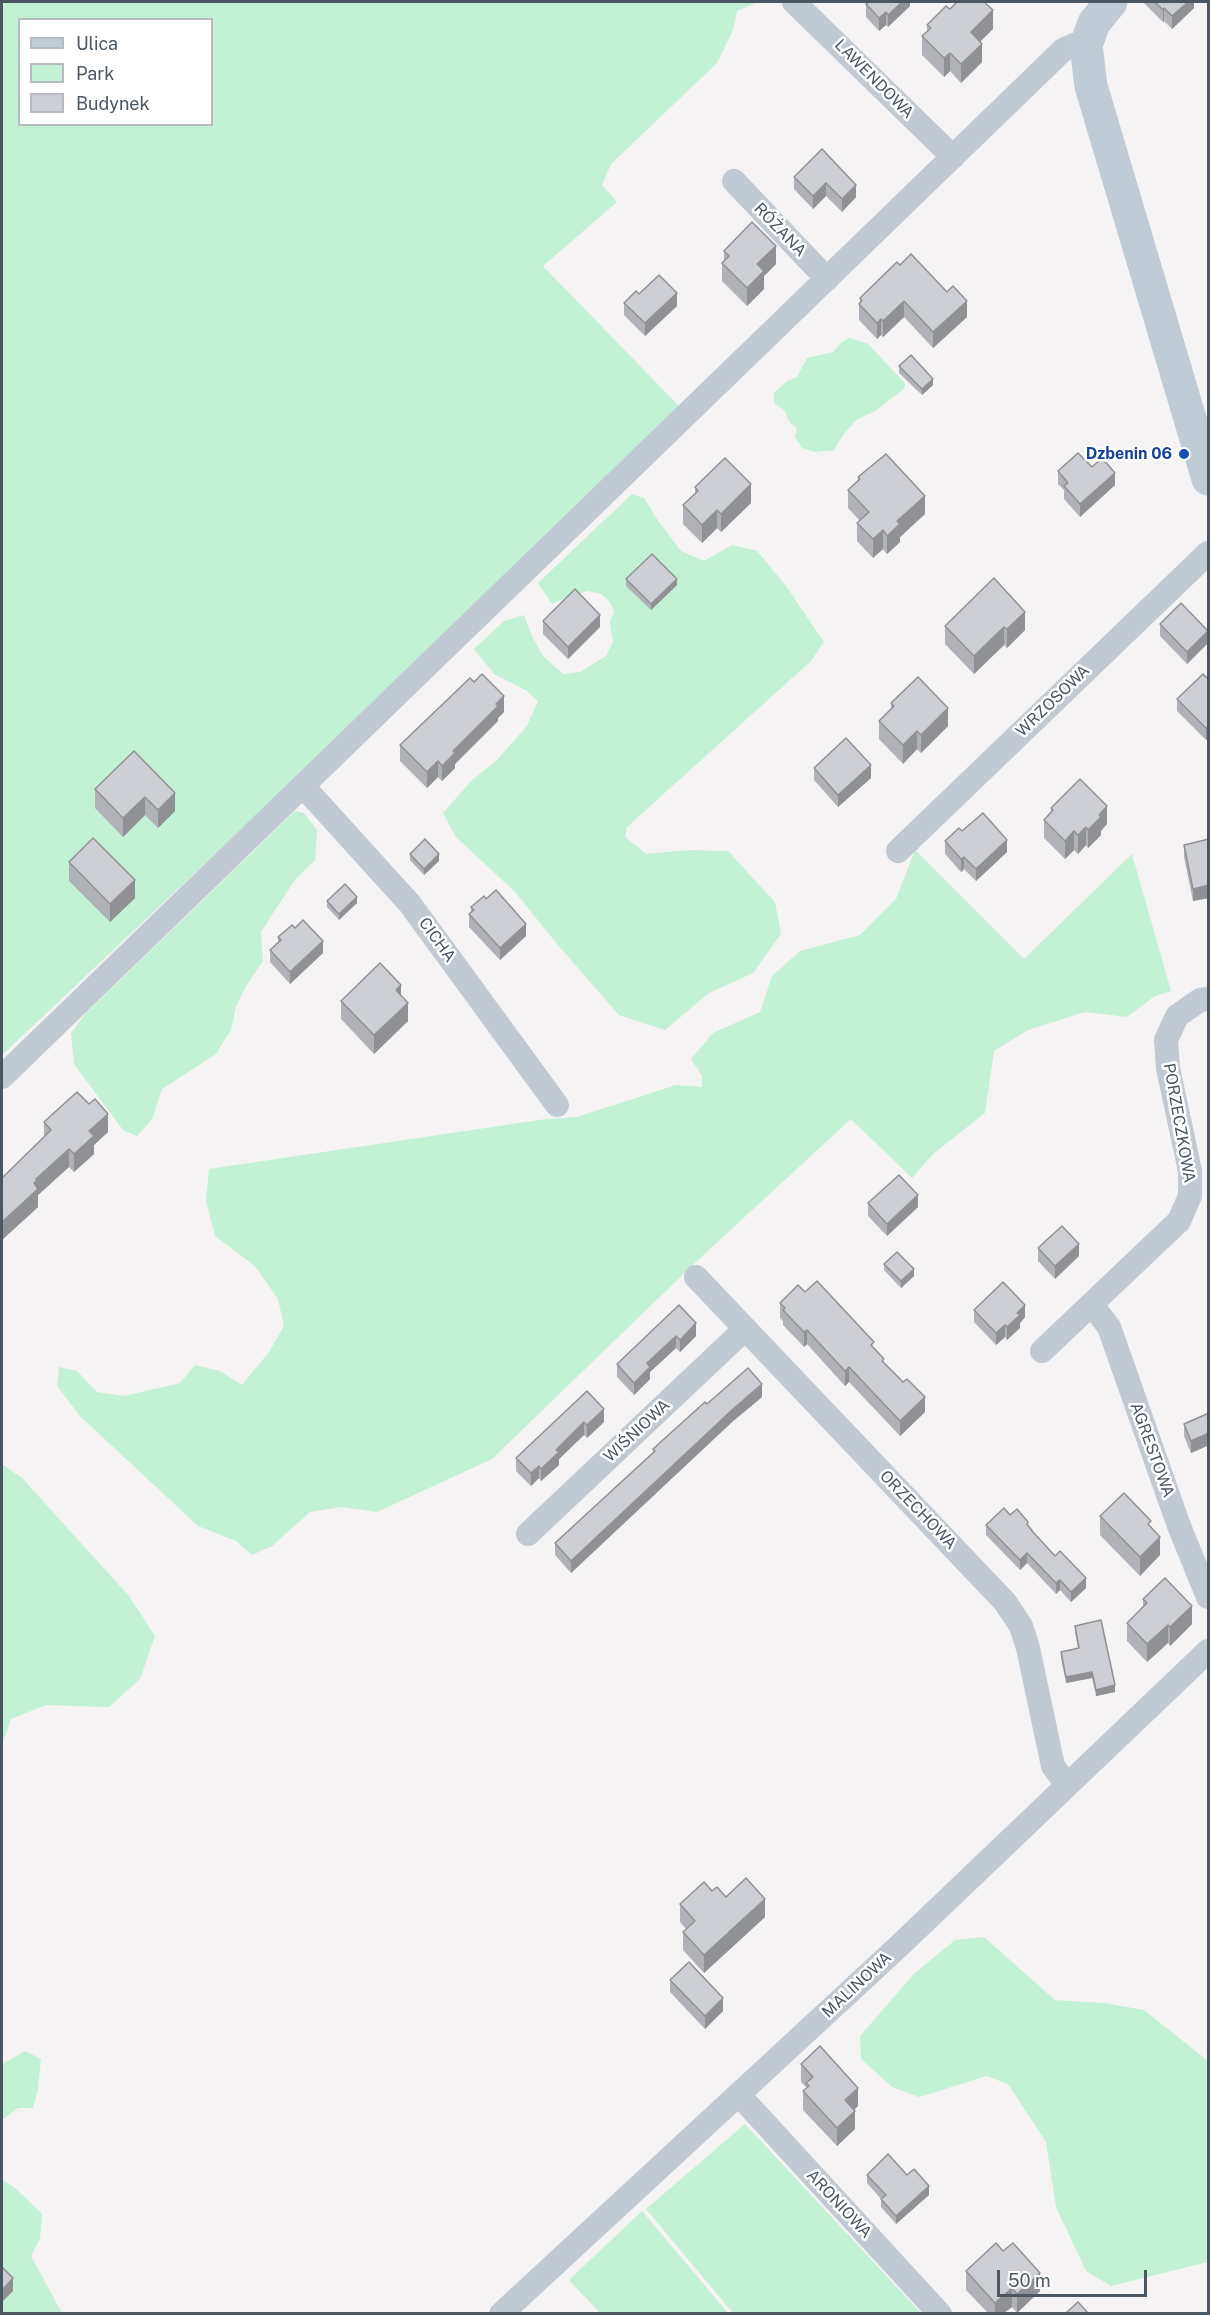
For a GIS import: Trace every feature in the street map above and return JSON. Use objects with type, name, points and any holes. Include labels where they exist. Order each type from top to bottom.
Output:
[{"type":"street","name":"LAWENDOWA","points":[[794,2],[953,157]]},
{"type":"street","points":[[1110,2],[1094,23],[1086,45],[1086,61],[1096,105],[1209,479]]},
{"type":"street","points":[[2,1077],[1063,50],[1074,45],[1086,45]]},
{"type":"street","name":"RÓŻANA","points":[[734,181],[827,279]]},
{"type":"street","name":"WRZOSOWA","points":[[898,851],[1209,553]]},
{"type":"street","name":"CICHA","points":[[303,786],[410,904],[556,1105]]},
{"type":"street","name":"PORZECZKOWA","points":[[1041,1351],[1179,1221],[1190,1196],[1190,1171],[1168,1068],[1166,1040],[1177,1016],[1200,1000],[1209,999]]},
{"type":"street","name":"ORZECHOWA","points":[[696,1277],[1005,1602],[1021,1626],[1028,1648],[1053,1766],[1066,1784]]},
{"type":"street","name":"AGRESTOWA","points":[[1092,1305],[1109,1328],[1179,1526],[1209,1597]]},
{"type":"street","name":"WIŚNIOWA","points":[[528,1534],[745,1329]]},
{"type":"street","name":"MALINOWA","points":[[501,2313],[899,1946],[1066,1784],[1209,1651]]},
{"type":"street","name":"ARONIOWA","points":[[739,2095],[940,2313]]},
{"type":"green space","points":[[2,2],[758,2],[737,11],[733,30],[717,63],[611,164],[602,185],[617,202],[543,266],[679,406],[302,772],[2,1055]]},
{"type":"green space","points":[[849,338],[868,344],[905,383],[904,389],[875,411],[856,420],[834,450],[815,452],[802,448],[795,437],[797,428],[790,423],[784,410],[774,403],[774,393],[787,381],[797,377],[807,358],[833,352]]},
{"type":"green space","points":[[632,494],[644,498],[681,551],[704,561],[732,545],[757,551],[786,586],[824,642],[811,661],[627,827],[625,837],[646,854],[689,850],[728,851],[775,902],[781,934],[753,973],[709,993],[665,1030],[619,1015],[515,892],[456,837],[443,813],[472,780],[497,760],[527,726],[538,701],[527,691],[494,674],[474,649],[504,621],[524,615],[543,656],[563,674],[580,672],[606,656],[613,642],[610,622],[614,611],[609,601],[601,594],[588,591],[552,604],[538,583]]},
{"type":"green space","points":[[295,811],[304,813],[317,830],[315,860],[294,881],[261,932],[263,961],[246,986],[236,1007],[231,1030],[216,1054],[162,1089],[152,1119],[137,1136],[123,1130],[74,1064],[71,1033],[85,1014]]},
{"type":"green space","points":[[915,850],[1024,959],[1132,854],[1171,991],[1155,996],[1127,1017],[1085,1012],[1028,1030],[994,1051],[985,1113],[933,1154],[912,1178],[851,1119],[699,1259],[492,1459],[377,1512],[341,1507],[310,1512],[272,1546],[252,1555],[236,1541],[198,1526],[80,1416],[57,1386],[59,1367],[77,1371],[97,1392],[124,1396],[180,1383],[195,1365],[220,1371],[242,1385],[269,1352],[284,1326],[278,1299],[255,1266],[215,1236],[206,1200],[209,1169],[546,1119],[577,1117],[676,1085],[702,1087],[702,1076],[691,1059],[713,1033],[760,1012],[772,976],[800,951],[860,935],[896,899]]},
{"type":"green space","points":[[2,1464],[22,1478],[129,1596],[155,1636],[140,1679],[109,1707],[46,1705],[11,1719],[2,1745]]},
{"type":"green space","points":[[984,1937],[1055,2000],[1104,2003],[1144,2010],[1208,2061],[1208,2262],[1111,2286],[1086,2271],[1056,2207],[1046,2142],[1008,2084],[987,2076],[919,2097],[892,2087],[861,2059],[860,2036],[914,1974],[955,1940]]},
{"type":"green space","points":[[25,2051],[41,2059],[38,2089],[33,2108],[18,2108],[2,2120],[2,2064]]},
{"type":"green space","points":[[745,2124],[921,2313],[733,2313],[646,2209]]},
{"type":"green space","points":[[2,2180],[14,2187],[42,2214],[40,2239],[31,2256],[62,2313],[2,2313]]},
{"type":"green space","points":[[642,2211],[728,2313],[600,2313],[569,2280]]},
{"type":"building","points":[[869,2],[902,2],[888,15],[886,12],[879,18],[866,4]]},
{"type":"building","points":[[957,2],[984,2],[993,10],[971,32],[982,44],[961,64],[950,53],[944,58],[922,36],[931,28],[927,25],[946,6],[950,9]]},
{"type":"building","points":[[1155,2],[1188,2],[1172,16]]},
{"type":"building","points":[[822,149],[856,185],[842,199],[826,183],[813,196],[794,177]]},
{"type":"building","points":[[752,222],[776,246],[757,264],[764,271],[747,288],[722,263],[729,256],[724,251]]},
{"type":"building","points":[[911,254],[947,292],[953,286],[967,301],[933,332],[904,301],[883,321],[881,319],[877,323],[859,304],[862,301],[860,298],[897,262],[900,265]]},
{"type":"building","points":[[659,275],[677,293],[645,323],[624,303],[636,291],[639,294]]},
{"type":"building","points":[[911,355],[933,379],[922,389],[899,366]]},
{"type":"building","points":[[1078,453],[1092,467],[1102,458],[1115,473],[1080,504],[1064,486],[1068,483],[1058,471]]},
{"type":"building","points":[[886,454],[925,496],[897,521],[900,524],[887,536],[883,530],[873,539],[857,523],[869,512],[848,490],[860,479],[858,477]]},
{"type":"building","points":[[725,458],[751,484],[721,514],[717,510],[702,525],[683,505],[698,491],[695,487]]},
{"type":"building","points":[[652,554],[677,579],[651,604],[626,579]]},
{"type":"building","points":[[994,578],[1025,612],[1007,629],[1004,627],[974,656],[945,626]]},
{"type":"building","points":[[575,589],[600,615],[568,647],[543,621]]},
{"type":"building","points":[[1181,603],[1208,631],[1187,652],[1160,624]]},
{"type":"building","points":[[482,674],[504,696],[496,704],[498,706],[453,751],[455,753],[442,766],[438,761],[427,772],[400,745],[470,678],[474,682]]},
{"type":"building","points":[[1203,674],[1209,680],[1209,726],[1206,728],[1177,699]]},
{"type":"building","points":[[918,677],[948,708],[921,735],[917,731],[903,745],[879,721],[894,706],[891,703]]},
{"type":"building","points":[[846,738],[871,765],[838,795],[814,768]]},
{"type":"building","points":[[134,751],[175,793],[158,810],[145,797],[123,818],[95,789]]},
{"type":"building","points":[[1080,779],[1107,806],[1099,815],[1101,817],[1088,830],[1086,827],[1078,835],[1074,831],[1065,841],[1044,820],[1053,810],[1051,808]]},
{"type":"building","points":[[983,813],[1007,840],[976,869],[964,857],[961,859],[945,841],[959,828],[962,831]]},
{"type":"building","points":[[93,838],[135,880],[110,904],[69,862]]},
{"type":"building","points":[[425,839],[439,854],[424,869],[410,854]]},
{"type":"building","points":[[1209,839],[1209,885],[1193,889],[1184,845]]},
{"type":"building","points":[[345,884],[357,897],[339,914],[327,901]]},
{"type":"building","points":[[496,890],[526,924],[500,948],[469,914],[474,910],[471,907],[484,896],[486,899]]},
{"type":"building","points":[[303,920],[323,941],[290,972],[270,950],[281,940],[278,937],[292,925],[295,928]]},
{"type":"building","points":[[380,963],[401,985],[396,990],[408,1003],[374,1035],[341,1001]]},
{"type":"building","points":[[77,1092],[89,1104],[95,1099],[108,1114],[89,1131],[94,1136],[74,1154],[69,1149],[36,1179],[34,1183],[38,1189],[2,1222],[2,1178],[51,1130],[44,1122]]},
{"type":"building","points":[[899,1175],[918,1195],[887,1224],[868,1203]]},
{"type":"building","points":[[1062,1226],[1079,1244],[1055,1266],[1038,1248]]},
{"type":"building","points":[[897,1252],[914,1269],[901,1281],[884,1264]]},
{"type":"building","points":[[817,1281],[874,1342],[871,1345],[884,1359],[882,1361],[903,1382],[907,1379],[925,1397],[900,1421],[849,1367],[845,1371],[807,1330],[804,1332],[783,1310],[785,1308],[780,1303],[798,1285],[805,1292]]},
{"type":"building","points":[[1003,1282],[1025,1305],[1017,1313],[1020,1315],[996,1333],[974,1310]]},
{"type":"building","points":[[679,1305],[696,1323],[680,1340],[676,1336],[647,1363],[650,1367],[634,1383],[617,1364]]},
{"type":"building","points":[[748,1368],[762,1384],[571,1561],[555,1543],[655,1451],[653,1449],[705,1402],[707,1404]]},
{"type":"building","points":[[587,1391],[604,1409],[587,1425],[584,1422],[556,1450],[559,1452],[541,1469],[539,1466],[531,1473],[516,1458]]},
{"type":"building","points":[[1209,1413],[1209,1433],[1191,1441],[1184,1424]]},
{"type":"building","points":[[1124,1493],[1151,1521],[1148,1524],[1160,1537],[1140,1557],[1100,1516]]},
{"type":"building","points":[[1004,1508],[1010,1515],[1017,1509],[1033,1532],[1055,1556],[1060,1551],[1086,1578],[1071,1592],[1060,1580],[1056,1583],[1027,1553],[1020,1560],[986,1525]]},
{"type":"building","points":[[1165,1578],[1192,1606],[1170,1627],[1168,1625],[1147,1644],[1127,1623],[1147,1603],[1143,1599]]},
{"type":"building","points":[[1101,1620],[1115,1685],[1096,1690],[1092,1672],[1066,1677],[1061,1652],[1079,1648],[1075,1626]]},
{"type":"building","points":[[746,1878],[765,1899],[704,1955],[683,1932],[695,1921],[680,1904],[704,1882],[712,1891],[717,1887],[726,1897]]},
{"type":"building","points":[[689,1962],[723,1998],[705,2016],[670,1980]]},
{"type":"building","points":[[820,2046],[858,2088],[845,2100],[855,2111],[837,2128],[803,2091],[809,2086],[806,2083],[813,2077],[801,2064]]},
{"type":"building","points":[[888,2154],[907,2175],[914,2169],[929,2186],[896,2216],[881,2199],[886,2195],[867,2175]]},
{"type":"building","points":[[996,2243],[1003,2251],[1013,2243],[1040,2273],[1017,2294],[1012,2288],[995,2303],[966,2271]]},
{"type":"building","points":[[2,2267],[13,2278],[2,2290]]},
{"type":"building","points":[[1078,2302],[1088,2313],[1066,2313]]},
{"type":"place","name":"Dzbenin 06","points":[[1184,454]]}]
